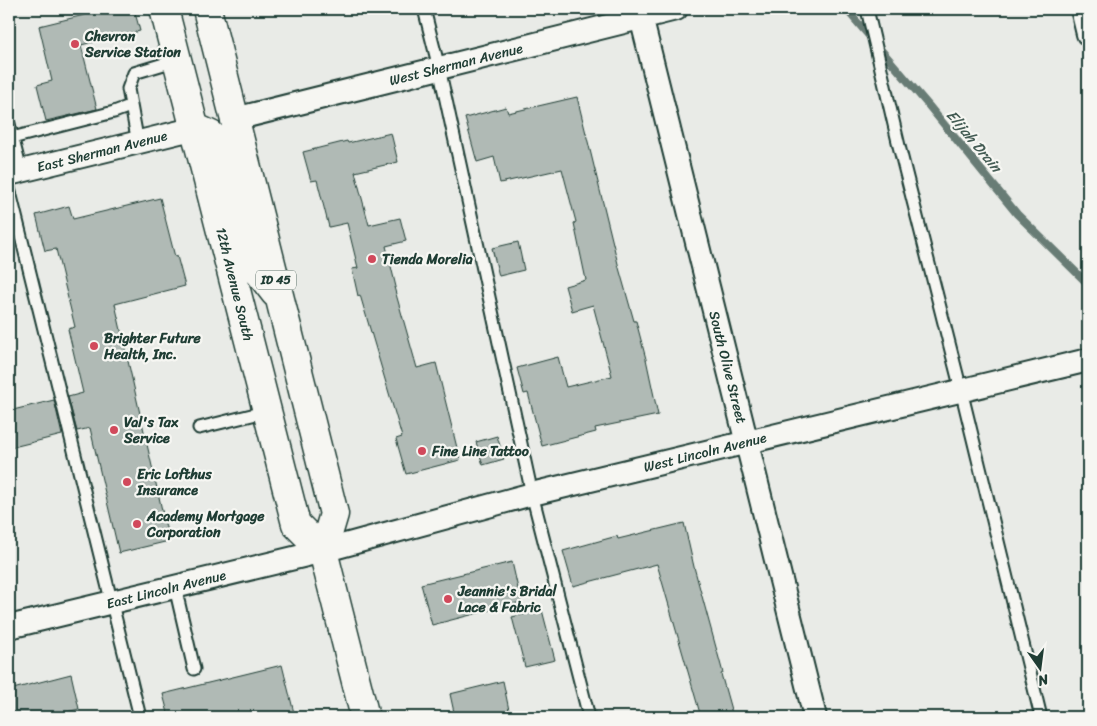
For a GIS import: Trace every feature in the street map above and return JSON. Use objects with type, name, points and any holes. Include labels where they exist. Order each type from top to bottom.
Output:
[{"type":"main road","name":"12th Avenue South","points":[[164,9],[296,524],[323,550]]},
{"type":"main road","name":"ID 45","points":[[207,9],[282,301],[334,514],[323,550]]},
{"type":"main road","points":[[196,128],[211,135],[221,147],[251,262],[282,301]]},
{"type":"main road","points":[[323,550],[365,717]]},
{"type":"street","name":"West Sherman Avenue","points":[[235,119],[676,9]]},
{"type":"street","points":[[1082,9],[1088,34]]},
{"type":"street","name":"South Olive Street","points":[[641,18],[815,717]]},
{"type":"street","name":"East Sherman Avenue","points":[[13,178],[138,142],[196,128]]},
{"type":"street","name":"West Lincoln Avenue","points":[[323,550],[532,494],[1088,360]]},
{"type":"street","name":"East Lincoln Avenue","points":[[9,627],[323,550]]},
{"type":"lane","points":[[424,9],[439,68],[532,494],[589,717]]},
{"type":"lane","points":[[867,9],[899,146],[1042,717]]},
{"type":"lane","points":[[138,142],[128,90],[134,73],[178,60]]},
{"type":"lane","points":[[12,138],[89,119],[130,106]]},
{"type":"lane","points":[[9,124],[12,138],[13,178],[140,717]]},
{"type":"lane","points":[[199,428],[268,411]]},
{"type":"lane","points":[[175,587],[194,669]]},
{"type":"building","points":[[109,9],[134,9],[140,31],[81,45],[97,109],[46,121],[37,85],[52,81],[39,26]]},
{"type":"building","points":[[577,97],[619,268],[646,359],[658,415],[595,428],[596,432],[542,446],[528,393],[524,394],[517,368],[558,357],[566,387],[612,376],[593,305],[572,311],[565,286],[586,280],[574,223],[576,222],[562,169],[500,183],[494,157],[477,162],[465,118],[506,107],[508,113]]},
{"type":"building","points":[[391,133],[398,162],[355,172],[369,225],[400,218],[406,241],[386,246],[396,287],[394,287],[417,368],[436,363],[460,460],[406,474],[396,439],[402,437],[360,295],[358,296],[352,269],[358,268],[347,223],[329,227],[317,180],[311,181],[303,152]]},
{"type":"building","points":[[160,198],[175,257],[177,256],[185,286],[115,304],[169,541],[119,553],[90,428],[77,431],[68,397],[83,393],[68,329],[75,327],[56,249],[45,251],[36,215],[69,206],[73,219]]},
{"type":"building","points":[[518,242],[524,270],[499,276],[492,248]]},
{"type":"building","points":[[54,400],[62,435],[9,448],[9,411]]},
{"type":"building","points":[[497,436],[504,459],[483,465],[476,442]]},
{"type":"building","points":[[684,523],[733,717],[701,717],[657,564],[573,586],[563,551],[617,536],[618,539]]},
{"type":"building","points":[[512,562],[521,602],[432,625],[421,584]]},
{"type":"building","points":[[542,610],[555,660],[525,667],[512,617]]},
{"type":"building","points":[[282,665],[295,717],[169,717],[163,694]]},
{"type":"building","points":[[71,674],[79,709],[46,717],[9,717],[9,690]]},
{"type":"building","points":[[503,681],[510,715],[499,717],[455,717],[450,694]]},
{"type":"waterway","name":"Elijah Drain","points":[[846,9],[929,106],[1017,214],[1088,284]]},
{"type":"place","name":"Chevron Service Station","points":[[75,44]]},
{"type":"place","name":"Tienda Morelia","points":[[372,259]]},
{"type":"place","name":"Brighter Future Health, Inc.","points":[[94,346]]},
{"type":"place","name":"Val's Tax Service","points":[[114,430]]},
{"type":"place","name":"Fine Line Tattoo","points":[[422,451]]},
{"type":"place","name":"Eric Lofthus Insurance","points":[[127,482]]},
{"type":"place","name":"Academy Mortgage Corporation","points":[[137,524]]},
{"type":"place","name":"Jeannie's Bridal Lace & Fabric","points":[[448,599]]}]
